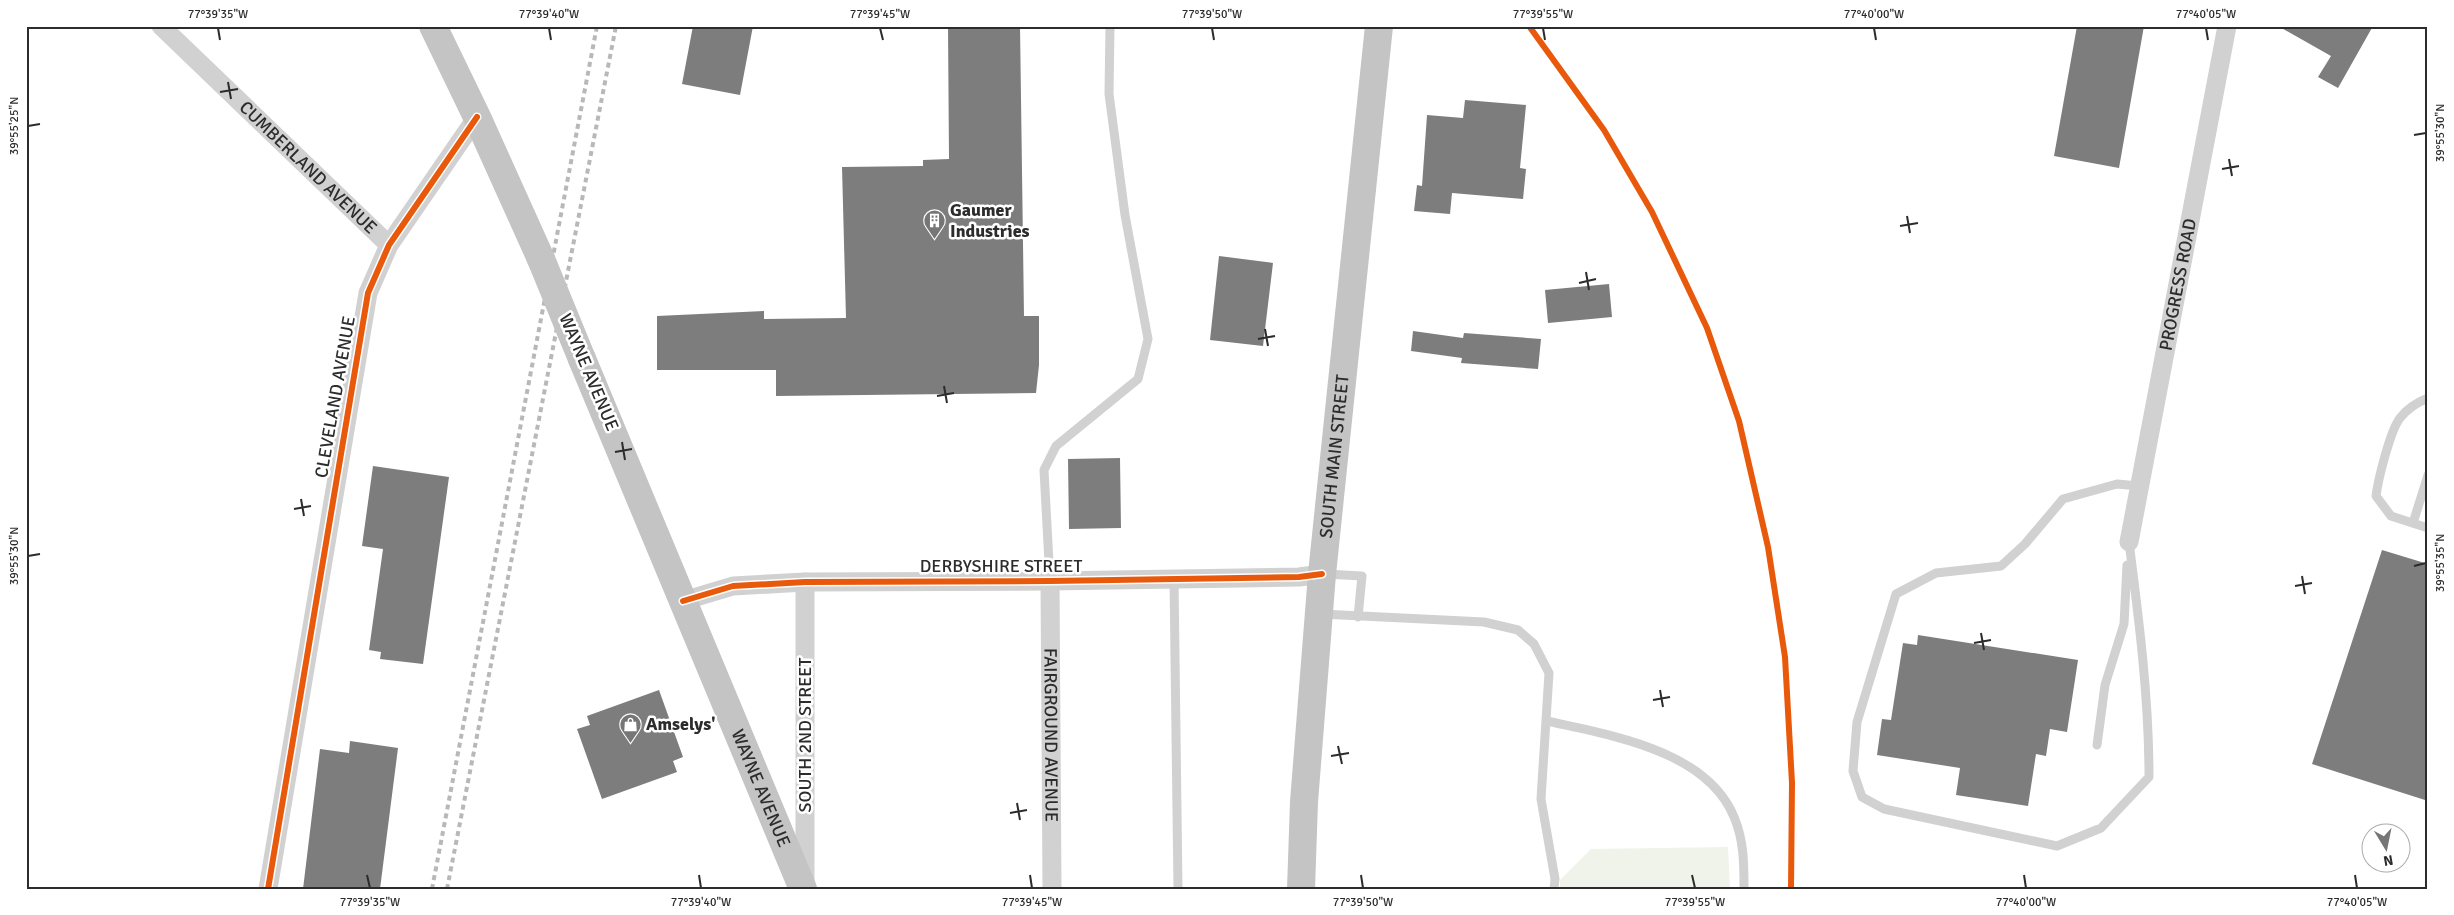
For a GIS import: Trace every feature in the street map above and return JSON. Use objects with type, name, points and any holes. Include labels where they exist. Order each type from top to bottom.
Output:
[{"type":"main road","name":"WAYNE AVENUE","points":[[433,26],[541,259],[804,889]]},
{"type":"main road","name":"SOUTH MAIN STREET","points":[[1301,889],[1304,802],[1318,614],[1379,26]]},
{"type":"street","name":"CUMBERLAND AVENUE","points":[[161,26],[389,245]]},
{"type":"street","name":"PROGRESS ROAD","points":[[2129,542],[2227,26]]},
{"type":"street","name":"CLEVELAND AVENUE","points":[[268,889],[368,293],[389,245],[477,118]]},
{"type":"street","name":"DERBYSHIRE STREET","points":[[683,601],[733,586],[804,582],[1050,581],[1322,574]]},
{"type":"street","name":"FAIRGROUND AVENUE","points":[[1050,581],[1052,889]]},
{"type":"street","name":"SOUTH 2ND STREET","points":[[804,582],[804,889]]},
{"type":"lane","points":[[1050,581],[1044,470],[1056,446],[1138,379],[1148,339],[1125,216],[1110,103],[1110,26]]},
{"type":"lane","points":[[2428,398],[2418,402],[2399,419],[2378,476],[2376,496],[2390,516],[2428,528]]},
{"type":"lane","points":[[2413,523],[2428,475]]},
{"type":"lane","points":[[2129,542],[2147,710],[2149,778],[2101,828],[2058,846],[1884,809],[1862,797],[1853,772],[1857,722],[1896,594],[1936,573],[2001,566],[2025,544],[2063,500],[2117,484],[2139,486]]},
{"type":"lane","points":[[2097,744],[2105,686],[2124,624],[2129,542]]},
{"type":"lane","points":[[1322,574],[1362,576],[1358,617]]},
{"type":"lane","points":[[1174,579],[1178,889]]},
{"type":"lane","points":[[1318,614],[1484,622],[1518,630],[1534,644],[1549,673],[1541,799],[1555,879],[1554,889]]},
{"type":"lane","points":[[1547,721],[1643,745],[1678,760],[1712,782],[1734,816],[1743,850],[1744,889]]},
{"type":"shaded area","points":[[1728,847],[1730,889],[1560,889],[1560,880],[1591,849]]},
{"type":"building","points":[[693,26],[753,26],[740,95],[682,84]]},
{"type":"building","name":"Gaumer Industries","points":[[948,26],[1020,26],[1024,316],[1039,316],[1039,365],[1036,393],[776,396],[776,370],[657,370],[657,316],[764,311],[764,319],[846,318],[842,167],[923,166],[923,160],[949,159]]},
{"type":"building","points":[[2077,26],[2144,26],[2119,168],[2054,156]]},
{"type":"building","points":[[2278,26],[2373,26],[2338,88],[2318,77],[2331,56]]},
{"type":"building","points":[[1465,100],[1526,105],[1520,168],[1526,169],[1523,199],[1452,193],[1450,214],[1414,211],[1417,185],[1422,186],[1427,115],[1463,118]]},
{"type":"building","points":[[1219,256],[1273,263],[1263,346],[1210,340]]},
{"type":"building","points":[[1609,284],[1612,317],[1548,323],[1545,290]]},
{"type":"building","points":[[1413,331],[1463,338],[1464,333],[1541,339],[1538,369],[1461,363],[1462,358],[1411,351]]},
{"type":"building","points":[[1120,458],[1121,528],[1069,529],[1068,459]]},
{"type":"building","points":[[373,466],[449,477],[423,664],[380,659],[381,652],[369,650],[383,549],[362,546]]},
{"type":"building","points":[[2382,550],[2428,564],[2428,792],[2425,800],[2312,764]]},
{"type":"building","points":[[1918,635],[2078,660],[2067,732],[2050,729],[2046,756],[2036,754],[2028,806],[1956,795],[1960,768],[1877,755],[1882,719],[1891,720],[1903,643],[1917,645]]},
{"type":"building","name":"Amselys'","points":[[659,690],[683,757],[673,761],[677,772],[602,799],[577,729],[590,725],[587,716]]},
{"type":"building","points":[[350,741],[398,748],[380,889],[303,889],[320,749],[349,753]]},
{"type":"railway","points":[[432,889],[597,26]]},
{"type":"railway","points":[[447,889],[616,26]]},
{"type":"cycle path","points":[[1529,26],[1604,130],[1652,212],[1707,328],[1739,421],[1768,547],[1785,657],[1792,783],[1791,889]]},
{"type":"cycle path","points":[[268,889],[368,293],[389,245],[477,117]]},
{"type":"cycle path","points":[[683,601],[733,586],[805,582],[1050,581],[1299,577],[1322,574]]},
{"type":"place","name":"Gaumer Industries","points":[[934,239]]},
{"type":"place","name":"Amselys'","points":[[630,743]]}]
